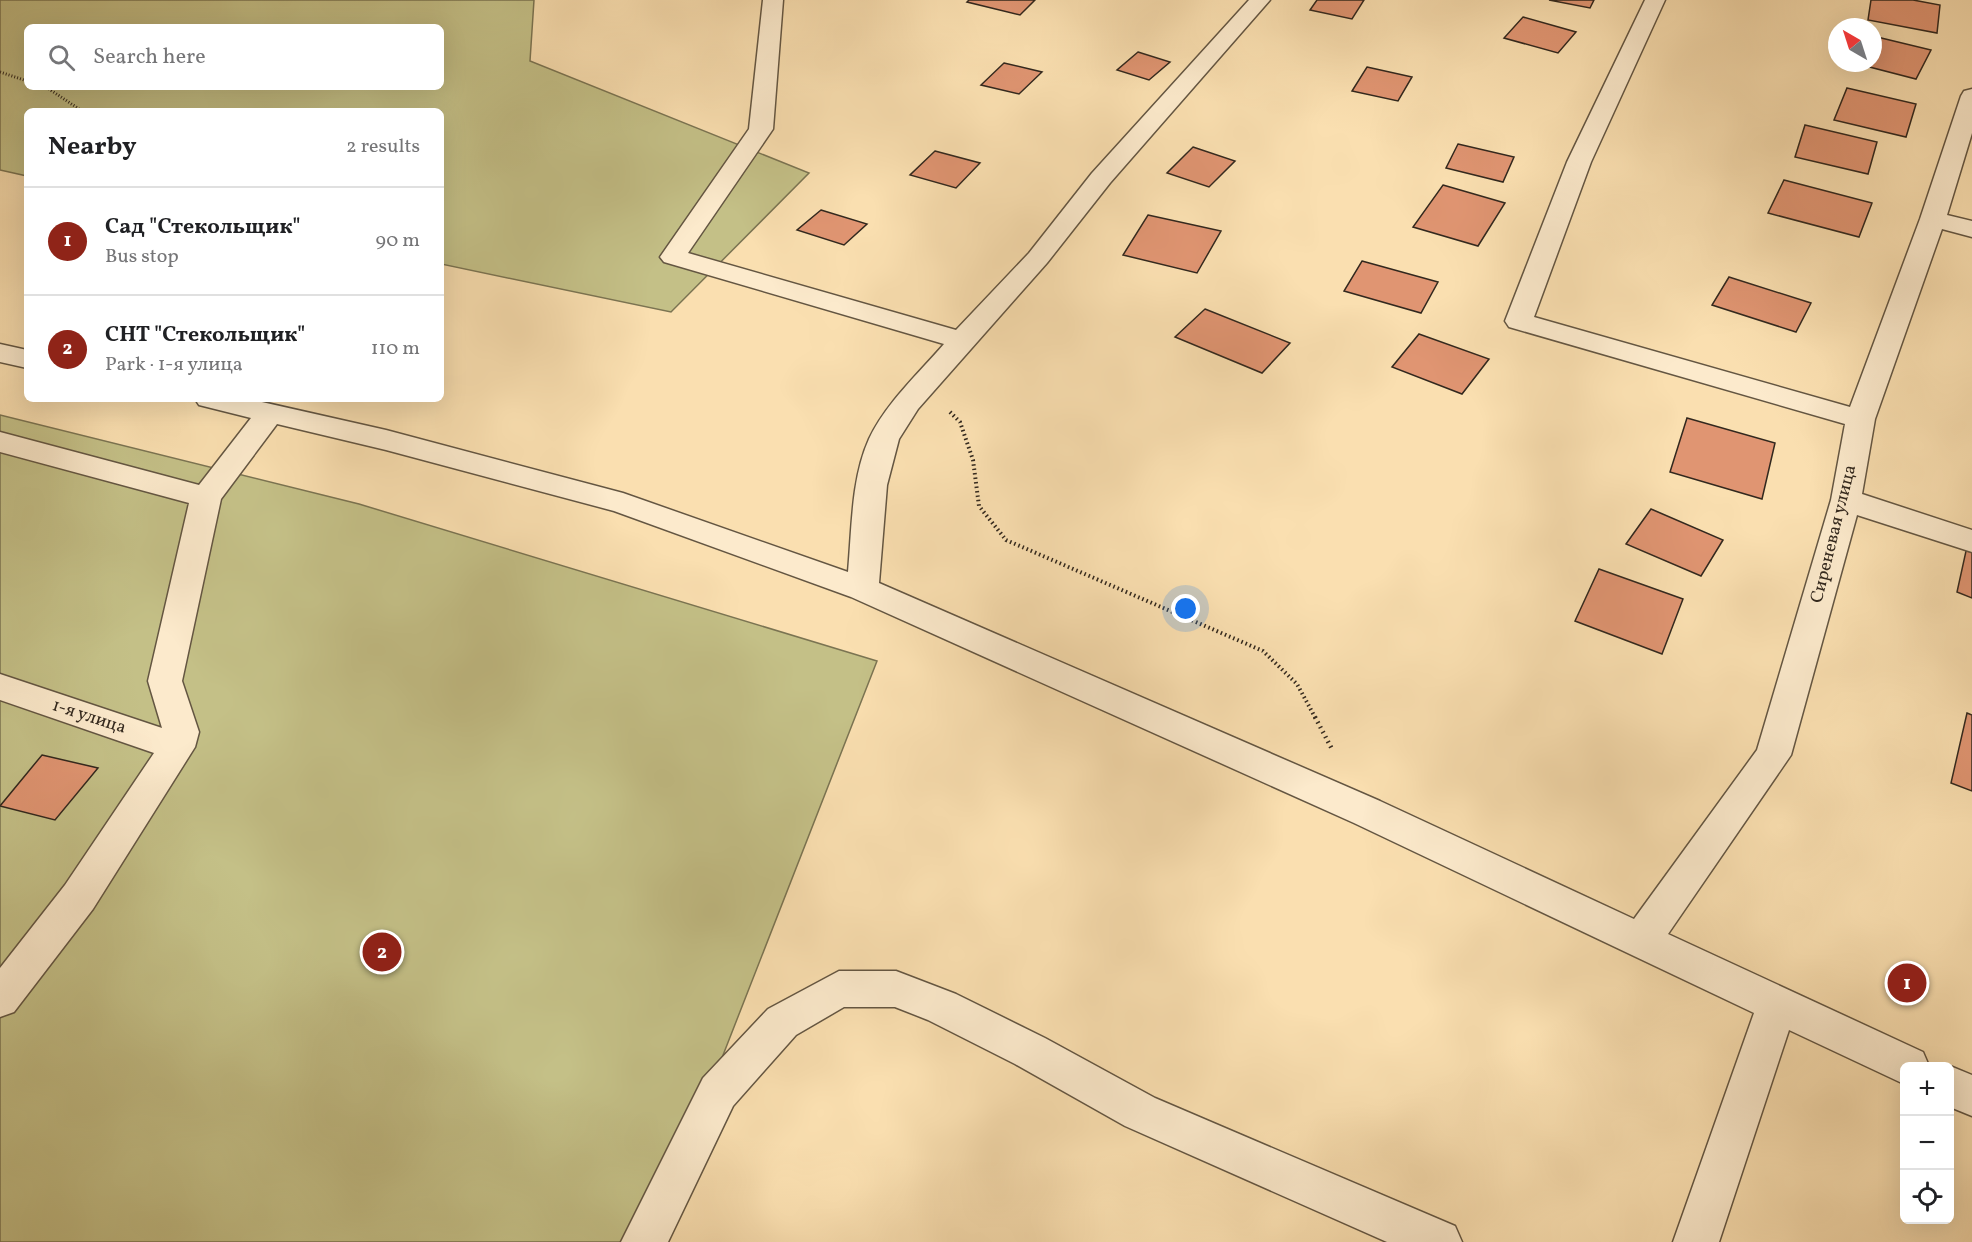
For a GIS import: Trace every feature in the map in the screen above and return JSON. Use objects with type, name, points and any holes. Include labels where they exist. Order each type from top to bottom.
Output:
[{"type":"street","points":[[773,0],[761,129],[673,257],[962,340]]},
{"type":"street","points":[[862,589],[872,485],[884,439],[908,403],[962,340],[1038,258],[1101,178],[1260,0]]},
{"type":"street","points":[[1655,0],[1579,162],[1520,321],[1860,419]]},
{"type":"street","name":"Сиреневая улица","points":[[1640,942],[1773,755],[1846,500],[1860,419],[1933,219],[1972,96]]},
{"type":"street","points":[[1933,219],[1972,229]]},
{"type":"street","points":[[0,353],[24,358]]},
{"type":"street","points":[[223,402],[386,440],[623,503],[862,589],[1367,812],[1900,1062]]},
{"type":"street","points":[[0,999],[79,897],[177,747],[181,732],[165,681],[206,497],[270,412]]},
{"type":"street","points":[[0,441],[206,497]]},
{"type":"street","points":[[1846,500],[1972,542]]},
{"type":"street","name":"1-я улица","points":[[0,687],[177,747]]},
{"type":"street","points":[[644,1242],[718,1092],[782,1022],[839,989],[896,989],[942,1007],[1030,1051],[1140,1112],[1438,1242]]},
{"type":"street","points":[[1696,1242],[1777,1006]]},
{"type":"street","points":[[1954,1088],[1972,1096]]},
{"type":"path","points":[[0,72],[24,80]]},
{"type":"path","points":[[50,90],[78,108]]},
{"type":"path","points":[[923,386],[960,422],[974,460],[979,506],[1006,540],[1263,651],[1297,684],[1367,812]]},
{"type":"shaded area","points":[[0,0],[534,0],[530,61],[809,173],[671,312],[444,265],[444,108],[24,108],[24,175],[0,170]]},
{"type":"shaded area","points":[[0,415],[359,504],[877,661],[650,1242],[0,1242]]},
{"type":"building","points":[[969,0],[1035,0],[1020,15],[967,2]]},
{"type":"building","points":[[1317,0],[1364,0],[1352,19],[1310,10]]},
{"type":"building","points":[[1549,0],[1594,0],[1590,8]]},
{"type":"building","points":[[1871,0],[1913,0],[1940,5],[1937,33],[1882,23],[1882,18],[1868,18]]},
{"type":"building","points":[[1523,17],[1576,32],[1558,53],[1504,38]]},
{"type":"building","points":[[1882,38],[1931,50],[1916,79],[1882,70]]},
{"type":"building","points":[[1138,52],[1170,62],[1149,80],[1117,70]]},
{"type":"building","points":[[1004,63],[1042,72],[1019,94],[981,85]]},
{"type":"building","points":[[1367,67],[1412,77],[1398,101],[1352,91]]},
{"type":"building","points":[[1847,88],[1916,104],[1906,137],[1834,120]]},
{"type":"building","points":[[1805,125],[1877,142],[1868,174],[1795,157]]},
{"type":"building","points":[[1458,144],[1514,157],[1503,182],[1446,168]]},
{"type":"building","points":[[1193,147],[1235,161],[1209,187],[1167,173]]},
{"type":"building","points":[[935,151],[980,163],[956,188],[910,175]]},
{"type":"building","points":[[1784,180],[1872,203],[1859,237],[1768,213]]},
{"type":"building","points":[[1443,185],[1505,203],[1478,246],[1413,227]]},
{"type":"building","points":[[821,210],[867,224],[844,245],[797,230]]},
{"type":"building","points":[[1148,215],[1221,231],[1197,273],[1123,255]]},
{"type":"building","points":[[1362,261],[1438,282],[1421,313],[1344,291]]},
{"type":"building","points":[[1729,277],[1811,303],[1796,332],[1712,305]]},
{"type":"building","points":[[1205,309],[1290,343],[1262,373],[1175,337]]},
{"type":"building","points":[[1419,334],[1489,359],[1462,394],[1392,367]]},
{"type":"building","points":[[1687,418],[1775,443],[1762,499],[1670,472]]},
{"type":"building","points":[[1651,509],[1723,540],[1701,576],[1626,544]]},
{"type":"building","points":[[1966,551],[1972,552],[1972,598],[1957,592]]},
{"type":"building","points":[[1599,569],[1683,599],[1662,654],[1575,621]]},
{"type":"building","points":[[1967,713],[1972,715],[1972,791],[1951,783]]},
{"type":"building","points":[[42,755],[98,768],[55,820],[0,806]]},
{"type":"place","name":"СНТ \"Стекольщик\"","points":[[382,952]]},
{"type":"place","name":"Сад \"Стекольщик\"","points":[[1907,983]]}]
